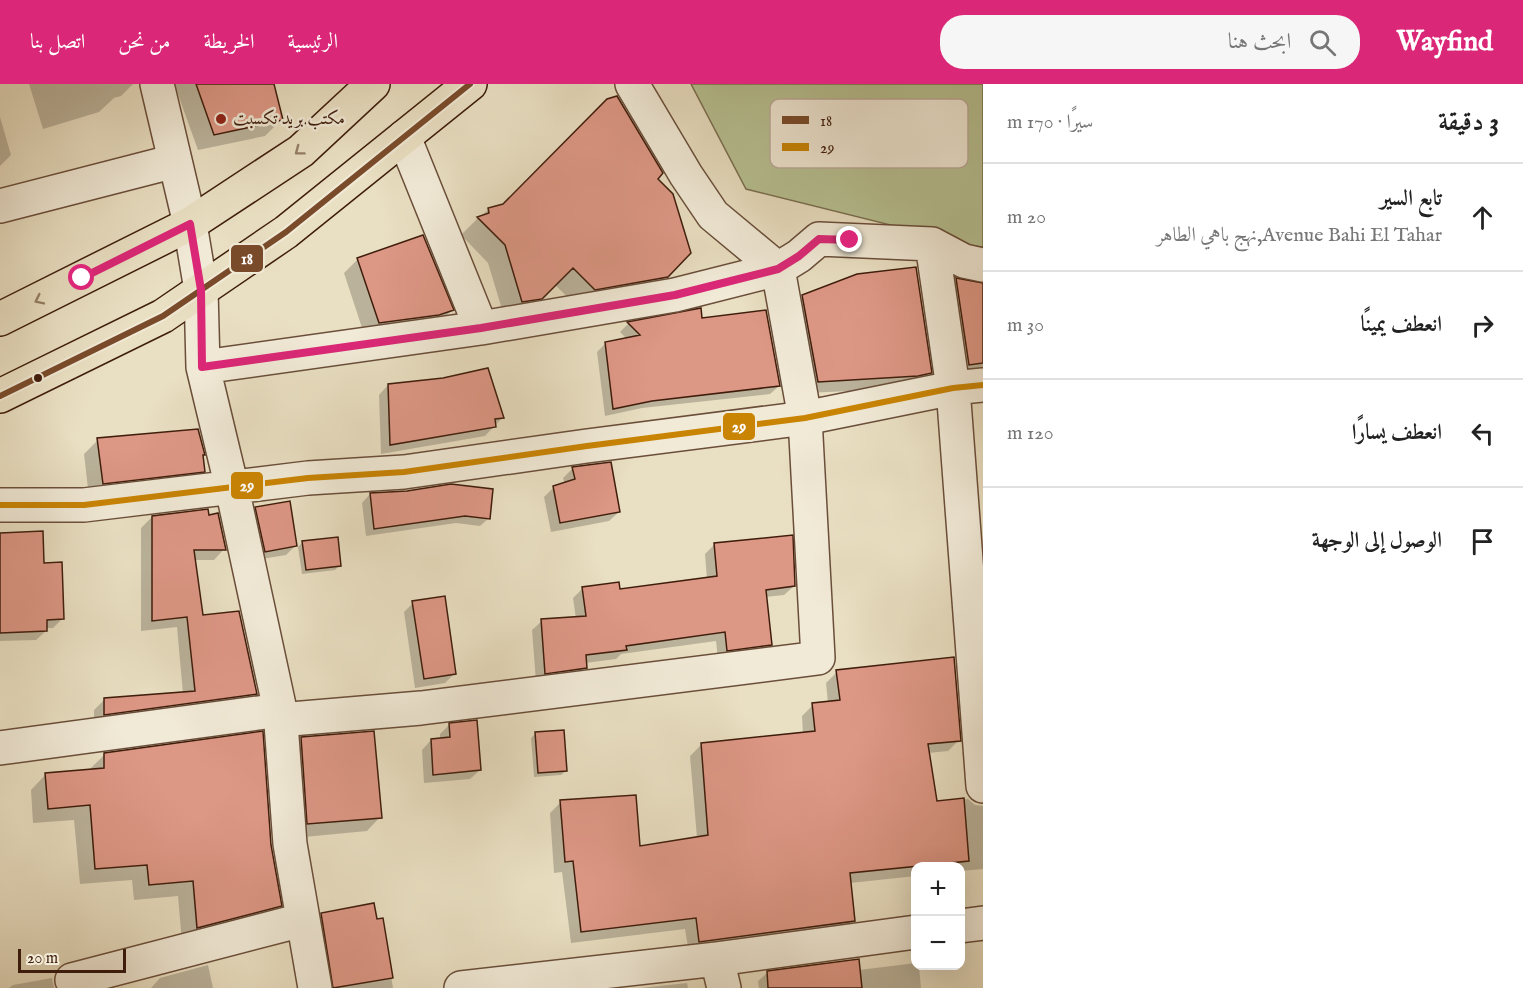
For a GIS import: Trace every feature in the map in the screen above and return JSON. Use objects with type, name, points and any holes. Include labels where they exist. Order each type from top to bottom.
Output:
[{"type":"main road","points":[[0,319],[190,224],[301,151],[373,84]]},
{"type":"main road","points":[[0,396],[163,316],[286,232],[470,84]]},
{"type":"street","points":[[157,84],[190,224],[201,290],[202,367],[232,488],[279,715],[290,844],[315,988]]},
{"type":"street","points":[[0,748],[279,715],[422,708],[818,658],[805,418],[778,269],[713,215],[686,175],[632,84]]},
{"type":"street","points":[[404,137],[481,328]]},
{"type":"street","points":[[0,206],[175,161]]},
{"type":"street","points":[[202,367],[481,328],[675,295],[778,269],[799,256],[819,239],[932,244],[964,261],[983,265]]},
{"type":"street","points":[[932,244],[968,386],[983,786]]},
{"type":"street","points":[[0,505],[84,505],[308,478],[404,472],[805,418],[968,386]]},
{"type":"street","points":[[72,980],[302,921]]},
{"type":"street","points":[[965,925],[983,923]]},
{"type":"street","points":[[461,988],[721,974],[911,933]]},
{"type":"green space","points":[[691,84],[983,84],[983,248],[746,189]]},
{"type":"building","points":[[196,84],[274,84],[283,120],[214,135]]},
{"type":"building","points":[[617,96],[663,173],[658,179],[673,194],[691,253],[668,277],[595,290],[573,268],[542,299],[522,302],[505,245],[477,217],[489,213],[488,208],[503,204],[607,99]]},
{"type":"building","points":[[423,235],[454,310],[439,315],[379,323],[357,258]]},
{"type":"building","points":[[916,267],[932,373],[918,376],[818,382],[802,295],[857,274]]},
{"type":"building","points":[[956,278],[983,283],[983,363],[969,365]]},
{"type":"building","points":[[701,308],[702,318],[766,310],[780,386],[652,401],[613,409],[605,342],[640,335],[627,322]]},
{"type":"building","points":[[488,368],[504,418],[495,419],[496,427],[390,445],[388,384],[443,378]]},
{"type":"building","points":[[198,429],[205,455],[203,455],[205,472],[103,484],[97,438]]},
{"type":"building","points":[[611,462],[620,512],[560,523],[553,486],[575,479],[572,467]]},
{"type":"building","points":[[451,484],[493,489],[490,519],[465,516],[374,529],[370,493],[407,491]]},
{"type":"building","points":[[290,501],[297,546],[265,552],[255,507]]},
{"type":"building","points":[[208,509],[209,515],[218,513],[226,550],[194,550],[203,615],[239,611],[257,694],[104,715],[104,698],[195,691],[187,617],[152,621],[152,516]]},
{"type":"building","points":[[43,531],[44,563],[62,562],[64,619],[47,620],[47,631],[0,633],[0,533]]},
{"type":"building","points":[[793,535],[795,586],[766,590],[772,645],[727,651],[725,632],[626,646],[627,650],[586,655],[587,668],[545,674],[541,619],[586,616],[582,587],[619,582],[620,589],[717,576],[714,543]]},
{"type":"building","points":[[338,537],[341,566],[306,570],[302,541]]},
{"type":"building","points":[[445,596],[456,674],[424,679],[412,601]]},
{"type":"building","points":[[954,657],[961,741],[928,744],[937,801],[964,798],[969,861],[911,862],[911,867],[850,873],[855,921],[699,942],[696,918],[581,932],[573,861],[565,862],[560,800],[636,795],[640,846],[708,835],[701,743],[815,731],[812,703],[840,700],[836,670]]},
{"type":"building","points":[[477,720],[481,770],[433,775],[431,739],[450,737],[449,723]]},
{"type":"building","points":[[564,730],[567,771],[538,773],[535,732]]},
{"type":"building","points":[[263,731],[271,845],[282,906],[197,928],[193,881],[149,885],[147,865],[95,869],[90,805],[48,809],[45,773],[104,768],[104,753]]},
{"type":"building","points":[[374,731],[382,818],[307,824],[301,737]]},
{"type":"building","points":[[374,903],[377,919],[383,918],[393,978],[333,988],[321,913]]},
{"type":"building","points":[[859,959],[862,988],[768,988],[767,971]]},
{"type":"transit line","name":"18","points":[[0,396],[163,316],[286,232],[470,84]]},
{"type":"transit line","name":"29","points":[[0,505],[84,505],[308,478],[404,472],[805,418],[953,388],[983,385]]},
{"type":"place","name":"مكتب بريد تكسبت","points":[[221,119]]},
{"type":"route","points":[[82,278],[190,224],[201,290],[202,367],[481,328],[675,295],[778,269],[799,256],[819,239],[850,240]]}]
